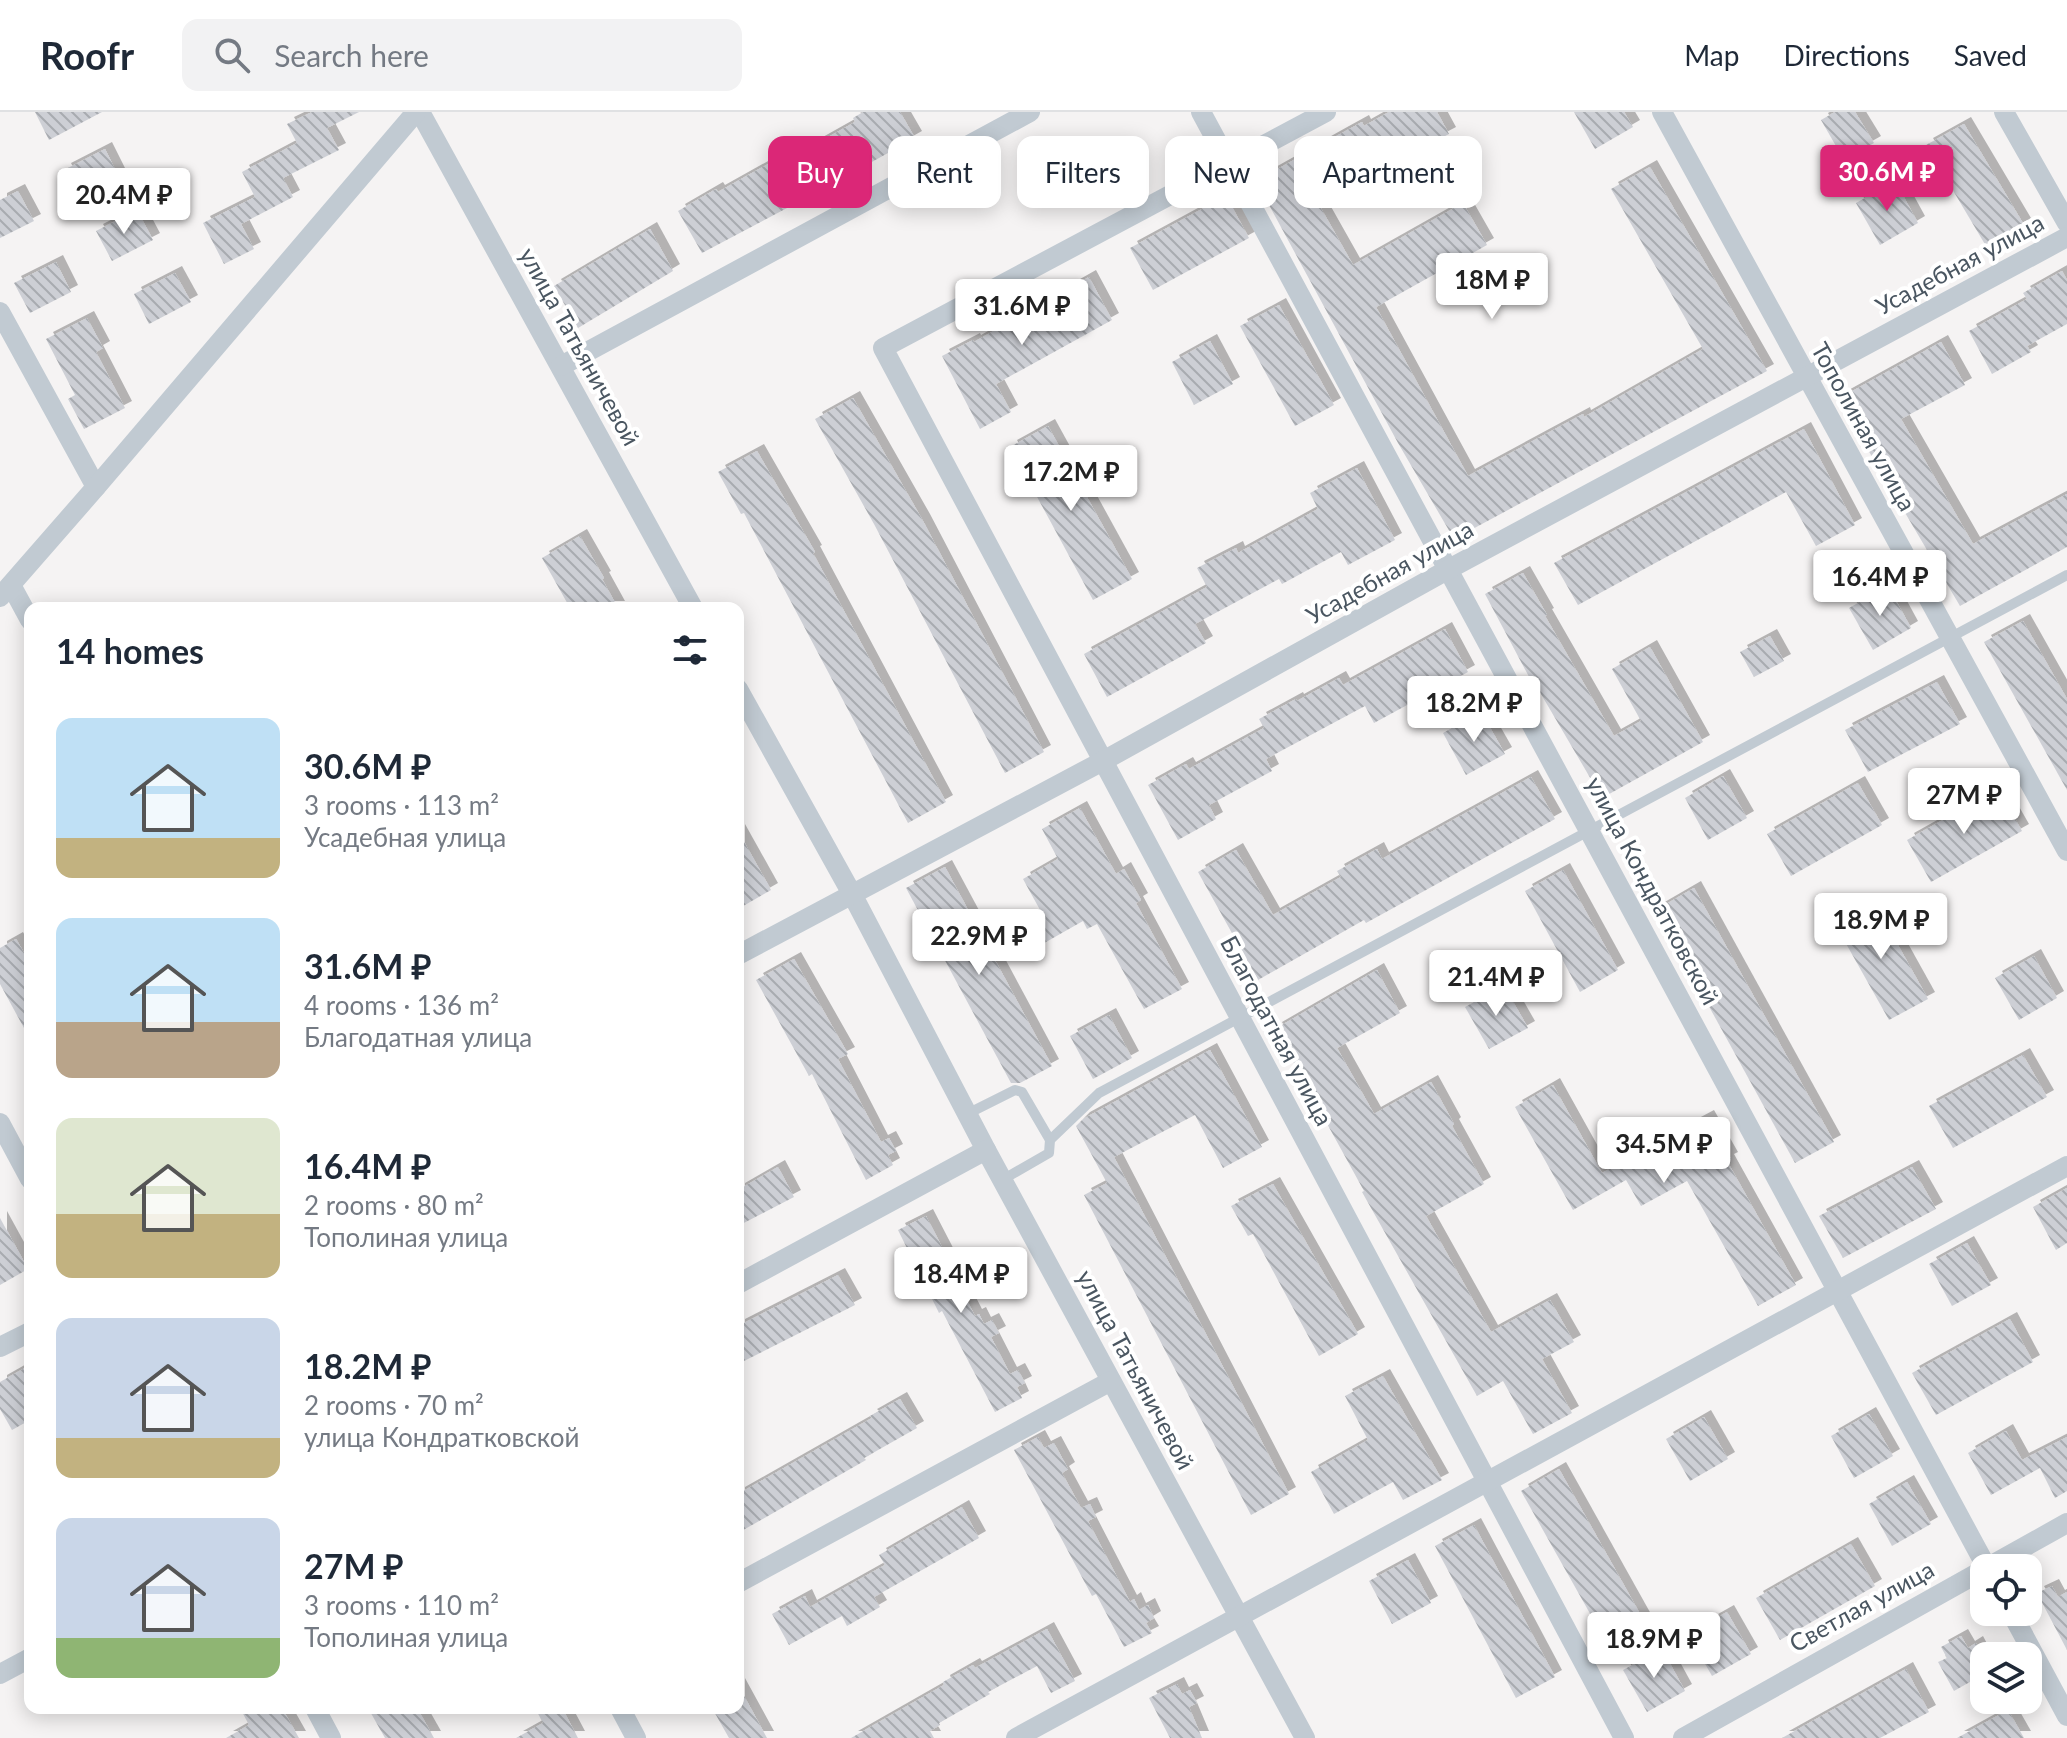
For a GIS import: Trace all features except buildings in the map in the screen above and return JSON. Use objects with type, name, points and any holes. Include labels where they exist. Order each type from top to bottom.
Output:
[{"type":"street","name":"улица Татьяничевой","points":[[418,112],[690,602]]},
{"type":"street","points":[[24,613],[5,591],[418,112]]},
{"type":"street","points":[[561,366],[1030,112]]},
{"type":"street","name":"улица Кондратковской","points":[[1201,112],[1214,136]]},
{"type":"street","points":[[1278,138],[1326,112]]},
{"type":"street","name":"Тополиная улица","points":[[1662,112],[2067,851]]},
{"type":"street","points":[[2004,112],[2067,223]]},
{"type":"street","name":"Благодатная улица","points":[[1165,198],[883,348],[1624,1738]]},
{"type":"street","name":"улица Кондратковской","points":[[1253,208],[1980,1554]]},
{"type":"street","name":"Усадебная улица","points":[[744,952],[1103,761],[1449,569],[2067,237]]},
{"type":"street","points":[[0,312],[96,487]]},
{"type":"street","name":"улица Татьяничевой","points":[[744,700],[852,894],[1002,1180],[1305,1738]]},
{"type":"street","points":[[0,1123],[24,1168]]},
{"type":"street","points":[[744,1281],[986,1150]]},
{"type":"street","points":[[1016,1738],[2067,1166]]},
{"type":"street","points":[[0,1347],[24,1335]]},
{"type":"street","points":[[744,1580],[1111,1381]]},
{"type":"street","name":"Светлая улица","points":[[2011,1554],[2067,1523]]},
{"type":"street","name":"Светлая улица","points":[[1683,1738],[1970,1577]]},
{"type":"street","points":[[2019,1626],[2067,1716]]},
{"type":"street","points":[[0,1674],[24,1661]]},
{"type":"street","points":[[318,1714],[331,1738]]},
{"type":"street","points":[[623,1714],[636,1738]]},
{"type":"lane","points":[[1050,1140],[1099,1093],[2067,575]]},
{"type":"lane","points":[[967,1114],[1015,1090],[1022,1092],[1050,1140],[1049,1153],[1002,1180]]}]
